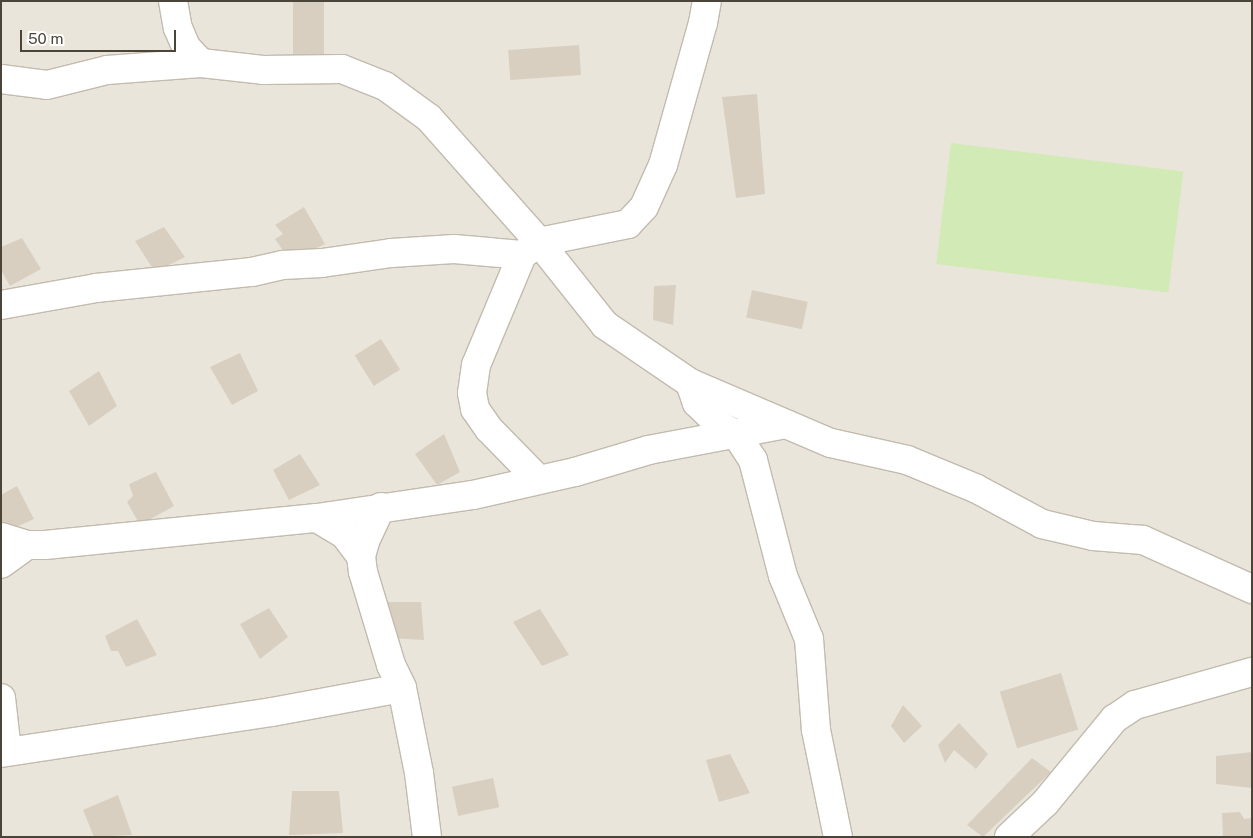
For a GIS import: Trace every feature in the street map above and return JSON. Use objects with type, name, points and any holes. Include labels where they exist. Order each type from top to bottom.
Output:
[{"type":"street","points":[[173,1],[178,28],[186,47],[201,63]]},
{"type":"street","points":[[1,305],[96,288],[252,272],[282,265],[322,263],[391,253],[454,249],[531,248],[628,224],[644,207],[663,165],[703,23],[707,1]]},
{"type":"street","points":[[1,79],[47,85],[107,70],[201,63],[263,70],[342,70],[385,86],[429,118],[531,248],[606,325],[690,383],[831,442],[907,460],[974,488],[1042,524],[1084,535],[1143,540],[1252,589]]},
{"type":"street","points":[[531,248],[476,366],[472,393],[475,409],[489,429],[538,479]]},
{"type":"street","points":[[690,383],[697,403],[710,417],[736,434],[753,460],[780,568],[809,639],[816,730],[838,837]]},
{"type":"street","points":[[1,564],[14,541],[317,518],[381,507],[473,495],[575,472],[648,450],[786,424]]},
{"type":"street","points":[[381,507],[361,556],[365,588],[402,688],[419,773],[427,837]]},
{"type":"street","points":[[317,518],[345,535],[361,556]]},
{"type":"street","points":[[1009,837],[1045,803],[1114,720],[1135,705],[1252,672]]},
{"type":"street","points":[[1,698],[4,752],[36,750],[402,688]]},
{"type":"shaded area","points":[[1,1],[1252,1],[1252,837],[1,837]]},
{"type":"green space","points":[[951,143],[1183,172],[1168,293],[936,264]]},
{"type":"building","points":[[293,1],[324,1],[324,58],[293,58]]},
{"type":"building","points":[[579,45],[581,75],[510,80],[508,50]]},
{"type":"building","points":[[757,94],[765,194],[736,198],[722,97]]},
{"type":"building","points":[[304,207],[325,244],[290,261],[275,239],[283,234],[275,225]]},
{"type":"building","points":[[164,227],[185,257],[155,272],[135,241]]},
{"type":"building","points":[[22,238],[41,269],[10,286],[1,270],[1,247]]},
{"type":"building","points":[[676,285],[673,325],[653,320],[654,286]]},
{"type":"building","points":[[752,290],[808,302],[802,329],[746,317]]},
{"type":"building","points":[[381,339],[400,370],[374,386],[355,355]]},
{"type":"building","points":[[240,353],[258,391],[232,405],[210,367]]},
{"type":"building","points":[[99,371],[117,406],[89,426],[69,391]]},
{"type":"building","points":[[444,434],[460,472],[437,485],[415,454]]},
{"type":"building","points":[[300,454],[320,485],[289,500],[273,470]]},
{"type":"building","points":[[156,472],[174,506],[140,525],[127,502],[133,496],[129,484]]},
{"type":"building","points":[[17,486],[34,519],[5,532],[1,525],[1,495]]},
{"type":"building","points":[[386,602],[421,602],[424,640],[389,638]]},
{"type":"building","points":[[269,608],[288,637],[260,659],[240,624]]},
{"type":"building","points":[[540,609],[569,655],[542,666],[513,622]]},
{"type":"building","points":[[137,619],[157,655],[126,667],[118,651],[111,651],[105,636]]},
{"type":"building","points":[[1061,673],[1078,729],[1017,748],[1000,692]]},
{"type":"building","points":[[903,705],[922,726],[904,743],[891,726]]},
{"type":"building","points":[[959,723],[988,754],[976,769],[954,750],[945,763],[938,745]]},
{"type":"building","points":[[1252,752],[1252,788],[1216,784],[1216,756]]},
{"type":"building","points":[[730,754],[750,793],[719,802],[706,760]]},
{"type":"building","points":[[1032,758],[1051,772],[983,837],[967,825]]},
{"type":"building","points":[[493,778],[499,807],[458,816],[452,787]]},
{"type":"building","points":[[292,791],[339,791],[343,833],[289,835]]},
{"type":"building","points":[[118,795],[132,835],[94,837],[83,810]]},
{"type":"building","points":[[1240,812],[1244,819],[1252,818],[1252,837],[1223,837],[1222,813]]}]
